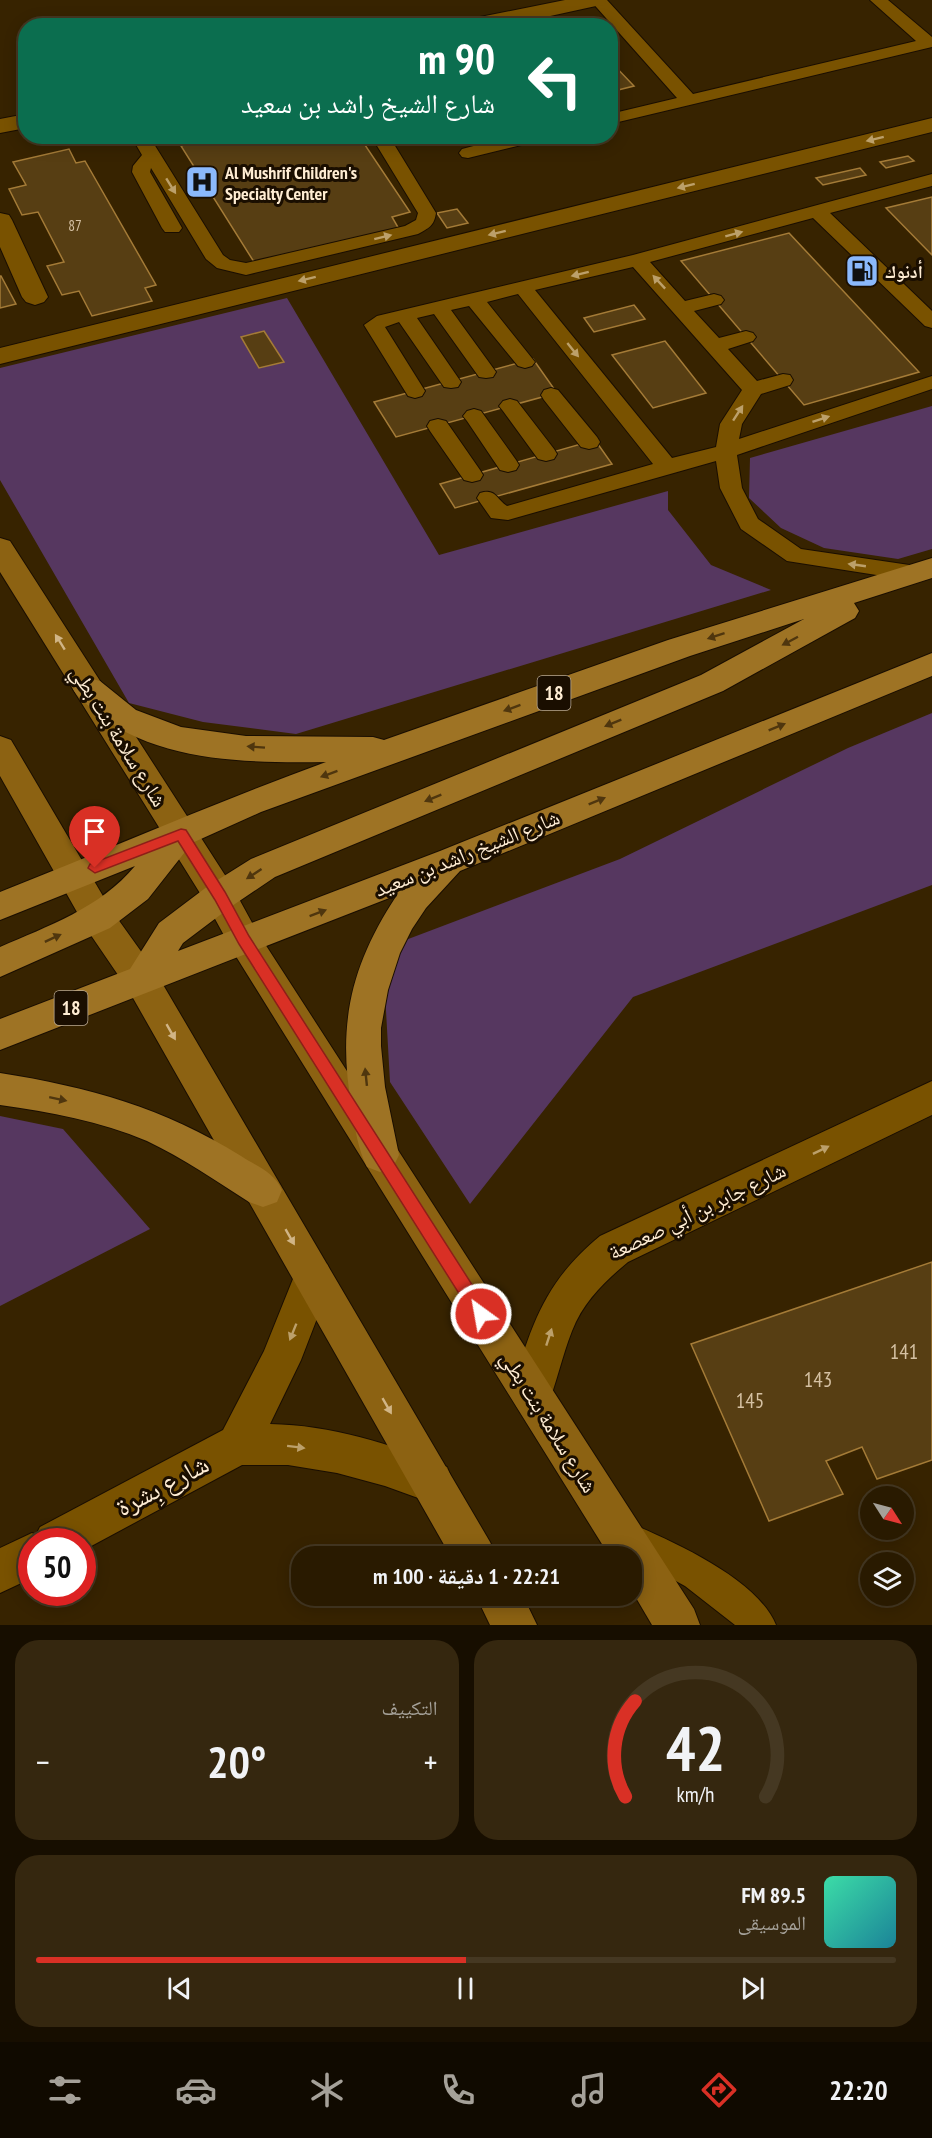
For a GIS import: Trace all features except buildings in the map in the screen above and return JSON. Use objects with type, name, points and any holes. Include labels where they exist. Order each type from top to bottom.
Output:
[{"type":"main road","name":"شارع سلامة بنت بطي","points":[[0,548],[220,896],[244,940],[678,1625]]},
{"type":"main road","name":"18","points":[[0,906],[181,834],[249,803],[398,748],[679,648],[924,571]]},
{"type":"main road","points":[[142,981],[171,933],[220,896],[263,868],[712,683],[924,571]]},
{"type":"main road","name":"شارع الشيخ راشد بن سعيد","points":[[0,1035],[452,860],[932,664]]},
{"type":"main road","points":[[89,689],[124,717],[170,736],[208,743],[291,750],[398,748]]},
{"type":"main road","points":[[0,748],[98,918],[142,981],[469,1546]]},
{"type":"main road","points":[[0,963],[98,918],[136,889],[181,834]]},
{"type":"main road","points":[[380,1155],[368,1096],[363,1044],[370,991],[384,947],[411,903],[452,860]]},
{"type":"main road","points":[[0,1089],[93,1106],[122,1115],[183,1142],[263,1190]]},
{"type":"main road","points":[[504,1606],[515,1625]]},
{"type":"street","points":[[509,18],[597,0]]},
{"type":"street","points":[[0,126],[18,123]]},
{"type":"street","points":[[0,356],[932,125]]},
{"type":"street","points":[[0,219],[35,297]]},
{"type":"street","name":"شارع جابر بن أبي صعصعة","points":[[532,1394],[559,1309],[591,1266],[614,1249],[932,1097]]},
{"type":"street","points":[[238,1444],[281,1360],[313,1277]]},
{"type":"street","name":"شارع بِشرة","points":[[81,1528],[238,1444],[288,1445],[337,1452],[385,1464],[432,1482]]},
{"type":"street","points":[[0,1571],[18,1562]]},
{"type":"lane","points":[[597,0],[614,18]]},
{"type":"lane","points":[[878,0],[931,42]]},
{"type":"lane","points":[[618,23],[689,100]]},
{"type":"lane","points":[[618,116],[931,42]]},
{"type":"lane","points":[[145,144],[216,259],[224,264],[246,269],[411,230],[425,223],[427,213],[385,144]]},
{"type":"lane","points":[[401,144],[422,174]]},
{"type":"lane","points":[[468,153],[504,144]]},
{"type":"lane","points":[[152,154],[142,166],[143,178],[172,228]]},
{"type":"lane","points":[[415,391],[374,325],[384,320],[637,260],[932,180]]},
{"type":"lane","points":[[818,211],[932,322]]},
{"type":"lane","points":[[637,260],[683,308],[753,389]]},
{"type":"lane","points":[[523,288],[667,467]]},
{"type":"lane","points":[[475,300],[525,362]]},
{"type":"lane","points":[[683,308],[714,300]]},
{"type":"lane","points":[[439,307],[486,372]]},
{"type":"lane","points":[[405,316],[451,382]]},
{"type":"lane","points":[[715,346],[746,337]]},
{"type":"lane","points":[[900,378],[932,380]]},
{"type":"lane","points":[[783,380],[753,389],[731,423],[726,451],[731,488],[749,524],[795,556],[924,571]]},
{"type":"lane","points":[[488,498],[499,513],[530,496],[613,472],[667,467],[726,451],[932,380]]},
{"type":"lane","points":[[551,395],[589,442]]},
{"type":"lane","points":[[510,406],[546,454]]},
{"type":"lane","points":[[474,416],[508,465]]},
{"type":"lane","points":[[438,426],[472,475]]},
{"type":"lane","points":[[622,1538],[689,1568],[720,1590],[759,1625]]},
{"type":"shaded area","points":[[287,298],[439,555],[668,491],[668,510],[711,565],[771,590],[296,734],[203,722],[129,703],[0,480],[0,368]]},
{"type":"shaded area","points":[[932,406],[932,549],[898,559],[824,548],[781,528],[749,498],[750,458]]},
{"type":"shaded area","points":[[932,713],[932,885],[633,997],[470,1204],[390,1082],[384,975],[403,941],[620,859],[848,748]]},
{"type":"shaded area","points":[[0,1116],[63,1129],[150,1229],[0,1306]]},
{"type":"place","name":"Al Mushrif Children's Specialty Center","points":[[202,182]]},
{"type":"place","name":"أدنوك","points":[[862,271]]},
{"type":"route","points":[[95,868],[181,834],[220,896],[244,940],[481,1314]]}]
